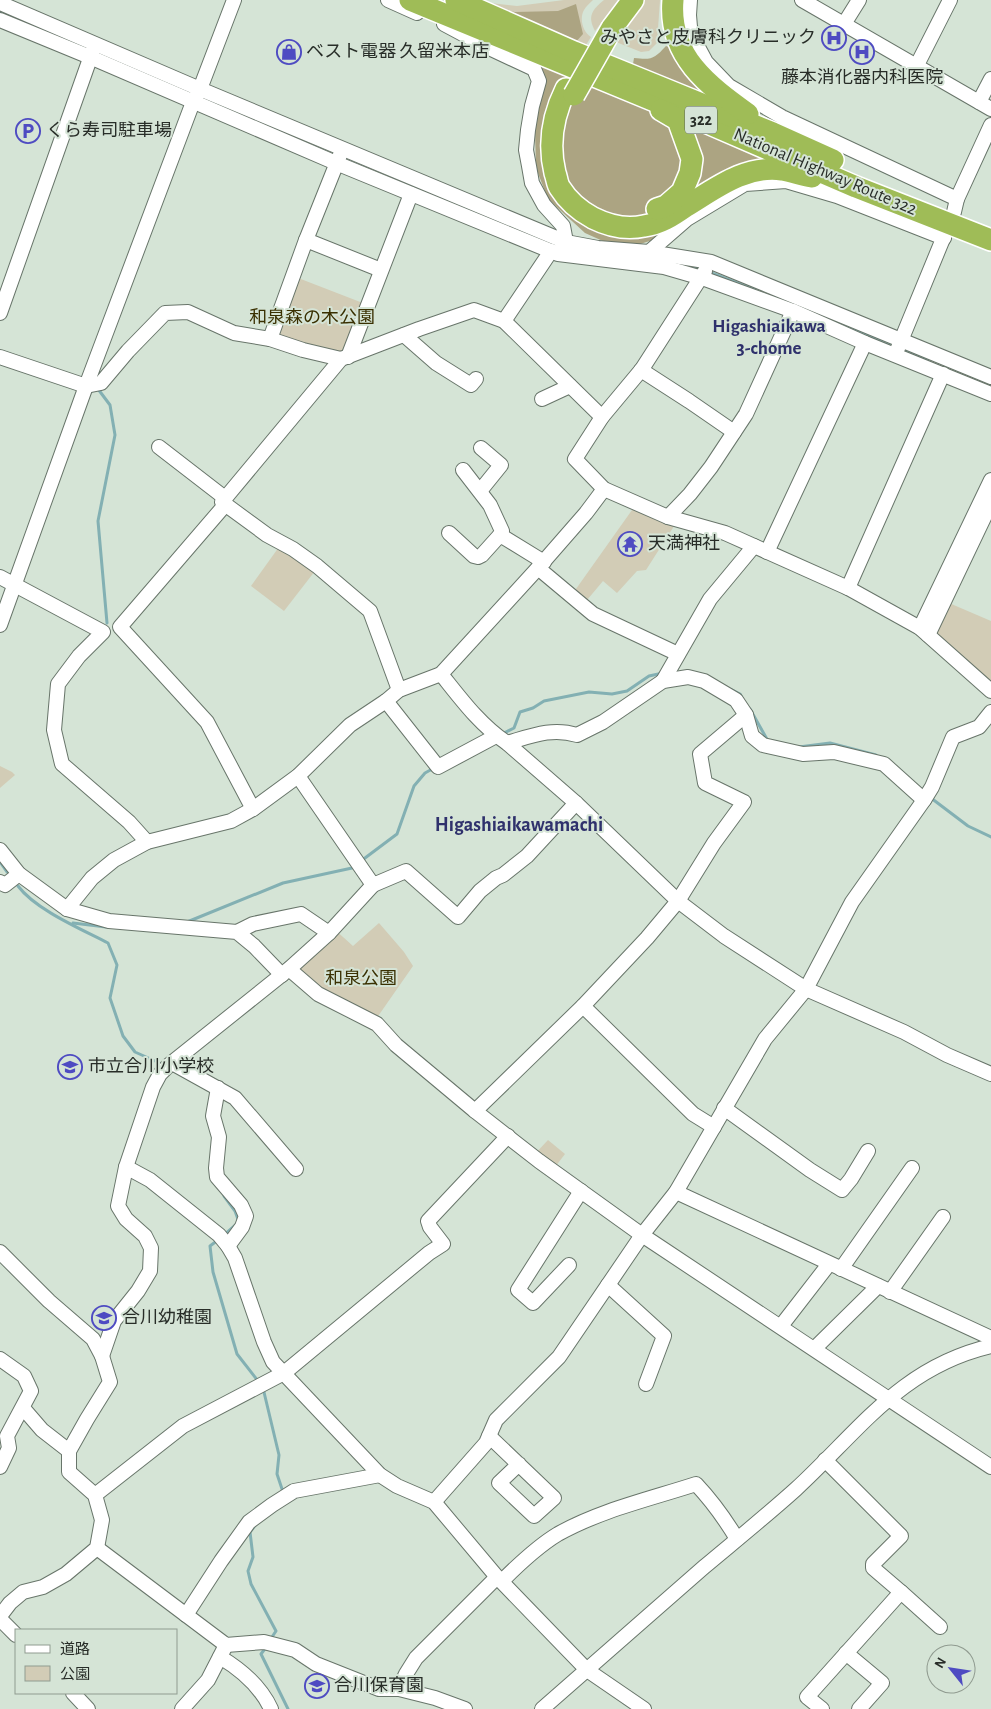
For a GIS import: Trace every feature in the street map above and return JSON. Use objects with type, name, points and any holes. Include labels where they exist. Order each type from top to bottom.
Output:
[{"type":"highway","name":"National Highway Route 322","points":[[410,0],[775,151],[856,187],[951,218],[991,228]]},
{"type":"highway","name":"National Highway Route 322","points":[[456,0],[574,52],[773,133],[951,218],[991,240]]},
{"type":"highway","points":[[622,0],[570,92],[558,106],[551,145],[554,170],[559,187],[579,210],[606,224],[622,228],[644,227],[664,221],[721,185],[744,174],[762,170],[781,170],[856,187]]},
{"type":"highway","points":[[608,27],[633,0]]},
{"type":"highway","points":[[672,0],[677,39],[690,65],[715,88],[773,133]]},
{"type":"highway","points":[[570,92],[562,125],[563,171],[581,199],[612,216],[629,216],[666,206],[682,192],[690,173],[692,159],[678,120],[632,92]]},
{"type":"street","points":[[0,625],[86,386],[234,0]]},
{"type":"street","points":[[388,0],[451,27],[489,48],[534,69],[539,81],[532,106],[526,150],[532,183],[544,205],[563,226],[558,249],[504,321]]},
{"type":"street","points":[[690,0],[688,15],[690,27],[698,46],[706,62],[729,86],[951,218]]},
{"type":"street","points":[[802,0],[985,105],[991,79]]},
{"type":"street","points":[[844,24],[859,0]]},
{"type":"street","points":[[916,65],[950,0]]},
{"type":"street","points":[[0,3],[92,50],[197,96],[336,164],[411,194],[558,249],[664,267],[702,278],[793,311],[991,394]]},
{"type":"street","points":[[0,20],[92,50]]},
{"type":"street","points":[[0,313],[92,50]]},
{"type":"street","points":[[197,96],[342,148],[558,249],[598,248],[649,252],[711,262],[991,377]]},
{"type":"street","points":[[895,355],[991,125]]},
{"type":"street","points":[[270,339],[342,148]]},
{"type":"street","points":[[649,252],[688,219],[745,184],[786,181],[837,196],[951,218]]},
{"type":"street","points":[[147,842],[128,822],[62,764],[54,730],[58,684],[78,656],[103,632],[120,627],[345,358],[411,194]]},
{"type":"street","points":[[306,240],[382,270]]},
{"type":"street","points":[[711,262],[640,370],[602,417],[575,459],[604,489],[668,517],[725,533],[848,588],[924,631],[991,690]]},
{"type":"street","points":[[0,358],[86,386],[101,383],[128,350],[165,313],[188,312],[234,333],[270,339],[302,350],[345,358],[474,310],[504,321],[602,417]]},
{"type":"street","points":[[668,517],[690,494],[711,467],[746,414],[793,311]]},
{"type":"street","points":[[404,335],[436,363],[471,386],[476,379]]},
{"type":"street","points":[[767,552],[866,343]]},
{"type":"street","points":[[640,370],[734,432]]},
{"type":"street","points":[[848,588],[943,374]]},
{"type":"street","points":[[542,399],[570,386]]},
{"type":"street","points":[[159,447],[267,535],[293,549],[317,566],[370,610],[399,690]]},
{"type":"street","points":[[480,491],[501,465],[481,448]]},
{"type":"street","points":[[449,534],[474,556],[478,557],[482,555],[502,531],[490,505],[464,470]]},
{"type":"street","points":[[924,631],[990,486]]},
{"type":"street","points":[[67,909],[92,878],[114,860],[147,842],[231,821],[253,809],[298,776],[350,725],[399,690],[441,674],[541,565],[604,489]]},
{"type":"street","points":[[924,631],[991,503]]},
{"type":"street","points":[[500,535],[541,565],[593,614],[678,654]]},
{"type":"street","points":[[386,701],[438,767],[502,739],[544,732],[566,731],[577,735],[603,722],[663,681],[710,599],[754,546]]},
{"type":"street","points":[[0,577],[103,632]]},
{"type":"street","points":[[120,627],[207,722],[253,809]]},
{"type":"street","points":[[441,674],[477,718],[576,803],[678,901],[724,936],[806,990],[904,1032],[991,1074]]},
{"type":"street","points":[[663,681],[688,678],[704,681],[736,700],[746,715],[752,736],[763,745],[803,754],[834,752],[884,764],[924,800]]},
{"type":"street","points":[[434,1502],[486,1443],[496,1420],[559,1357],[642,1234],[676,1192],[764,1039],[806,990],[852,902],[932,787],[953,738],[979,727],[991,712]]},
{"type":"street","points":[[475,1111],[583,1006],[678,901],[714,843],[744,802],[706,783],[700,754],[746,715]]},
{"type":"street","points":[[298,776],[373,886]]},
{"type":"street","points":[[102,1356],[114,1321],[138,1291],[150,1271],[151,1248],[145,1236],[126,1219],[118,1206],[126,1167],[154,1087],[168,1067],[286,972],[329,933],[373,886],[406,871],[458,917],[480,892],[527,856],[576,803]]},
{"type":"street","points":[[0,850],[20,874],[67,909],[109,921],[237,932],[253,924],[301,914],[329,933]]},
{"type":"street","points":[[0,882],[5,885],[20,874]]},
{"type":"street","points":[[237,932],[286,972],[318,994],[378,1024],[396,1045],[475,1111],[581,1191],[642,1234],[889,1397],[991,1467]]},
{"type":"street","points":[[583,1006],[693,1114],[714,1127]]},
{"type":"street","points":[[168,1067],[218,1088],[235,1098],[296,1169]]},
{"type":"street","points":[[218,1088],[213,1116],[219,1137],[217,1177],[241,1205],[246,1216],[242,1226],[228,1246]]},
{"type":"street","points":[[724,1108],[810,1170],[842,1190],[868,1151]]},
{"type":"street","points":[[95,1495],[183,1426],[284,1374],[429,1253],[443,1244],[430,1228],[428,1221],[508,1136]]},
{"type":"street","points":[[126,1167],[150,1180],[219,1235],[235,1258],[264,1342],[274,1362],[380,1475],[397,1486],[434,1502],[500,1579],[587,1670],[644,1709]]},
{"type":"street","points":[[781,1326],[835,1266],[912,1168]]},
{"type":"street","points":[[568,1265],[533,1302],[518,1290],[581,1191]]},
{"type":"street","points":[[676,1192],[991,1338]]},
{"type":"street","points":[[814,1348],[884,1289],[943,1217]]},
{"type":"street","points":[[0,1252],[49,1301],[92,1339],[102,1356],[110,1382],[70,1451],[69,1472],[95,1495],[102,1520],[98,1548],[66,1574],[43,1587],[23,1592],[10,1603],[0,1618],[15,1634]]},
{"type":"street","points":[[608,1285],[664,1336],[646,1384]]},
{"type":"street","points":[[542,1709],[796,1488],[889,1397],[912,1380],[945,1361],[991,1346]]},
{"type":"street","points":[[0,1359],[24,1376],[32,1392],[7,1436],[10,1448],[0,1467]]},
{"type":"street","points":[[23,1408],[42,1430],[70,1451]]},
{"type":"street","points":[[489,1436],[519,1464]]},
{"type":"street","points":[[825,1460],[901,1536],[873,1564],[873,1568],[940,1626]]},
{"type":"street","points":[[186,1615],[221,1561],[250,1522],[272,1505],[294,1491],[380,1475]]},
{"type":"street","points":[[399,1689],[416,1658],[500,1579],[557,1534],[587,1520],[618,1508],[696,1484],[724,1517],[737,1539]]},
{"type":"street","points":[[98,1548],[186,1615],[255,1686],[266,1699],[271,1709]]},
{"type":"street","points":[[822,1709],[807,1698],[901,1592]]},
{"type":"street","points":[[223,1651],[264,1642],[295,1650],[316,1664],[367,1685],[379,1689],[399,1689],[435,1698],[465,1709]]},
{"type":"street","points":[[182,1709],[208,1680],[223,1651]]},
{"type":"street","points":[[846,1654],[882,1683],[859,1709]]},
{"type":"street","points":[[74,1694],[88,1709]]},
{"type":"green space","points":[[564,0],[593,0],[585,9],[582,17],[584,29],[591,37],[586,45],[472,1],[517,6]]},
{"type":"green space","points":[[604,0],[618,0],[595,31],[591,17],[596,7]]},
{"type":"green space","points":[[639,0],[660,0],[657,43],[649,51],[641,52],[611,40]]},
{"type":"green space","name":"和泉森の木公園","points":[[293,276],[368,305],[348,357],[270,339]]},
{"type":"green space","points":[[637,503],[676,523],[646,570],[637,571],[617,593],[603,581],[582,606],[571,596]]},
{"type":"green space","points":[[279,547],[315,571],[284,611],[251,586]]},
{"type":"green space","points":[[942,600],[991,621],[991,690],[924,630]]},
{"type":"green space","points":[[0,766],[15,775],[0,788]]},
{"type":"green space","name":"和泉公園","points":[[379,923],[404,952],[413,966],[374,1022],[289,969],[333,928],[353,946]]},
{"type":"green space","points":[[548,1140],[565,1154],[552,1171],[533,1156]]},
{"type":"shaded area","points":[[576,4],[583,34],[574,44],[489,7],[515,12],[558,11]]},
{"type":"shaded area","points":[[666,46],[671,48],[683,70],[706,98],[653,78],[633,64],[634,58],[652,58]]},
{"type":"shaded area","points":[[527,58],[844,189],[797,177],[771,173],[656,239],[637,245],[605,242],[585,233],[548,199],[536,168],[535,132],[540,95]]},
{"type":"waterway","points":[[0,11],[75,43]]},
{"type":"waterway","points":[[678,264],[701,268]]},
{"type":"waterway","points":[[709,272],[755,290]]},
{"type":"waterway","points":[[835,322],[893,347]]},
{"type":"waterway","points":[[902,350],[928,361]]},
{"type":"waterway","points":[[98,389],[110,405],[115,435],[98,521],[107,623]]},
{"type":"waterway","points":[[502,734],[514,728],[520,712],[533,708],[544,701],[589,692],[612,694],[627,691],[649,676],[663,673]]},
{"type":"waterway","points":[[732,690],[740,694],[742,698]]},
{"type":"waterway","points":[[750,709],[768,741]]},
{"type":"waterway","points":[[799,747],[830,743],[876,755]]},
{"type":"waterway","points":[[361,861],[397,834],[414,786],[425,773],[434,768]]},
{"type":"waterway","points":[[931,798],[968,826],[991,837]]},
{"type":"waterway","points":[[0,862],[7,872]]},
{"type":"waterway","points":[[187,922],[283,883],[352,868],[356,865]]},
{"type":"waterway","points":[[18,886],[26,895],[47,911],[108,943],[117,965],[110,998],[123,1036],[135,1052],[164,1065]]},
{"type":"waterway","points":[[73,923],[106,927]]},
{"type":"waterway","points":[[223,1236],[239,1222],[235,1211],[224,1196]]},
{"type":"waterway","points":[[218,1240],[210,1246],[213,1272],[237,1354],[258,1381]]},
{"type":"waterway","points":[[263,1388],[279,1455],[277,1474],[282,1493]]},
{"type":"waterway","points":[[257,1523],[250,1532],[253,1557],[248,1571],[251,1584],[276,1631],[270,1640]]},
{"type":"waterway","points":[[267,1646],[261,1654],[288,1709]]},
{"type":"place","name":"みやさと皮膚科クリニック","points":[[834,38]]},
{"type":"place","name":"ベスト電器 久留米本店","points":[[289,52]]},
{"type":"place","name":"藤本消化器内科医院","points":[[862,52]]},
{"type":"place","name":"くら寿司駐車場","points":[[28,131]]},
{"type":"place","name":"天満神社","points":[[630,544]]},
{"type":"place","name":"市立合川小学校","points":[[70,1067]]},
{"type":"place","name":"合川幼稚園","points":[[104,1318]]},
{"type":"place","name":"合川保育園","points":[[317,1686]]},
{"type":"district","name":"Higashiaikawa 3-chome","points":[[769,337]]},
{"type":"district","name":"Higashiaikawamachi","points":[[519,825]]}]
